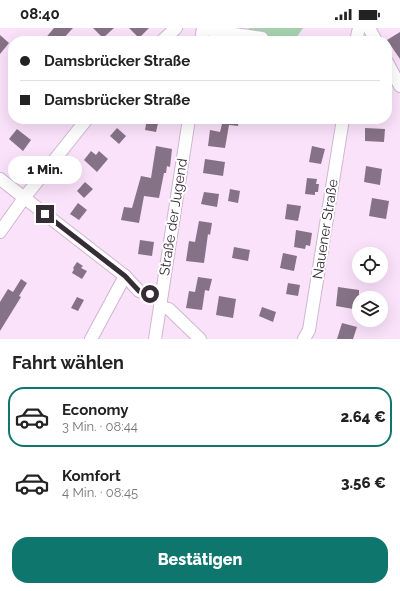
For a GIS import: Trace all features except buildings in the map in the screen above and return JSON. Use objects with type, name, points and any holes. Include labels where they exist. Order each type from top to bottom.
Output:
[{"type":"street","points":[[167,36],[176,28]]},
{"type":"street","points":[[203,28],[250,36]]},
{"type":"street","points":[[392,71],[400,86]]},
{"type":"street","points":[[0,232],[24,198],[83,124]]},
{"type":"street","name":"Straße der Jugend","points":[[155,339],[188,124]]},
{"type":"street","name":"Nauener Straße","points":[[304,339],[309,330],[343,124]]},
{"type":"street","points":[[0,179],[125,276],[139,291],[160,302],[169,309],[200,339]]},
{"type":"street","points":[[91,339],[125,276]]},
{"type":"green space","points":[[249,28],[303,28],[297,36],[247,36]]},
{"type":"route","points":[[45,214],[125,276],[139,291],[150,294]]}]
